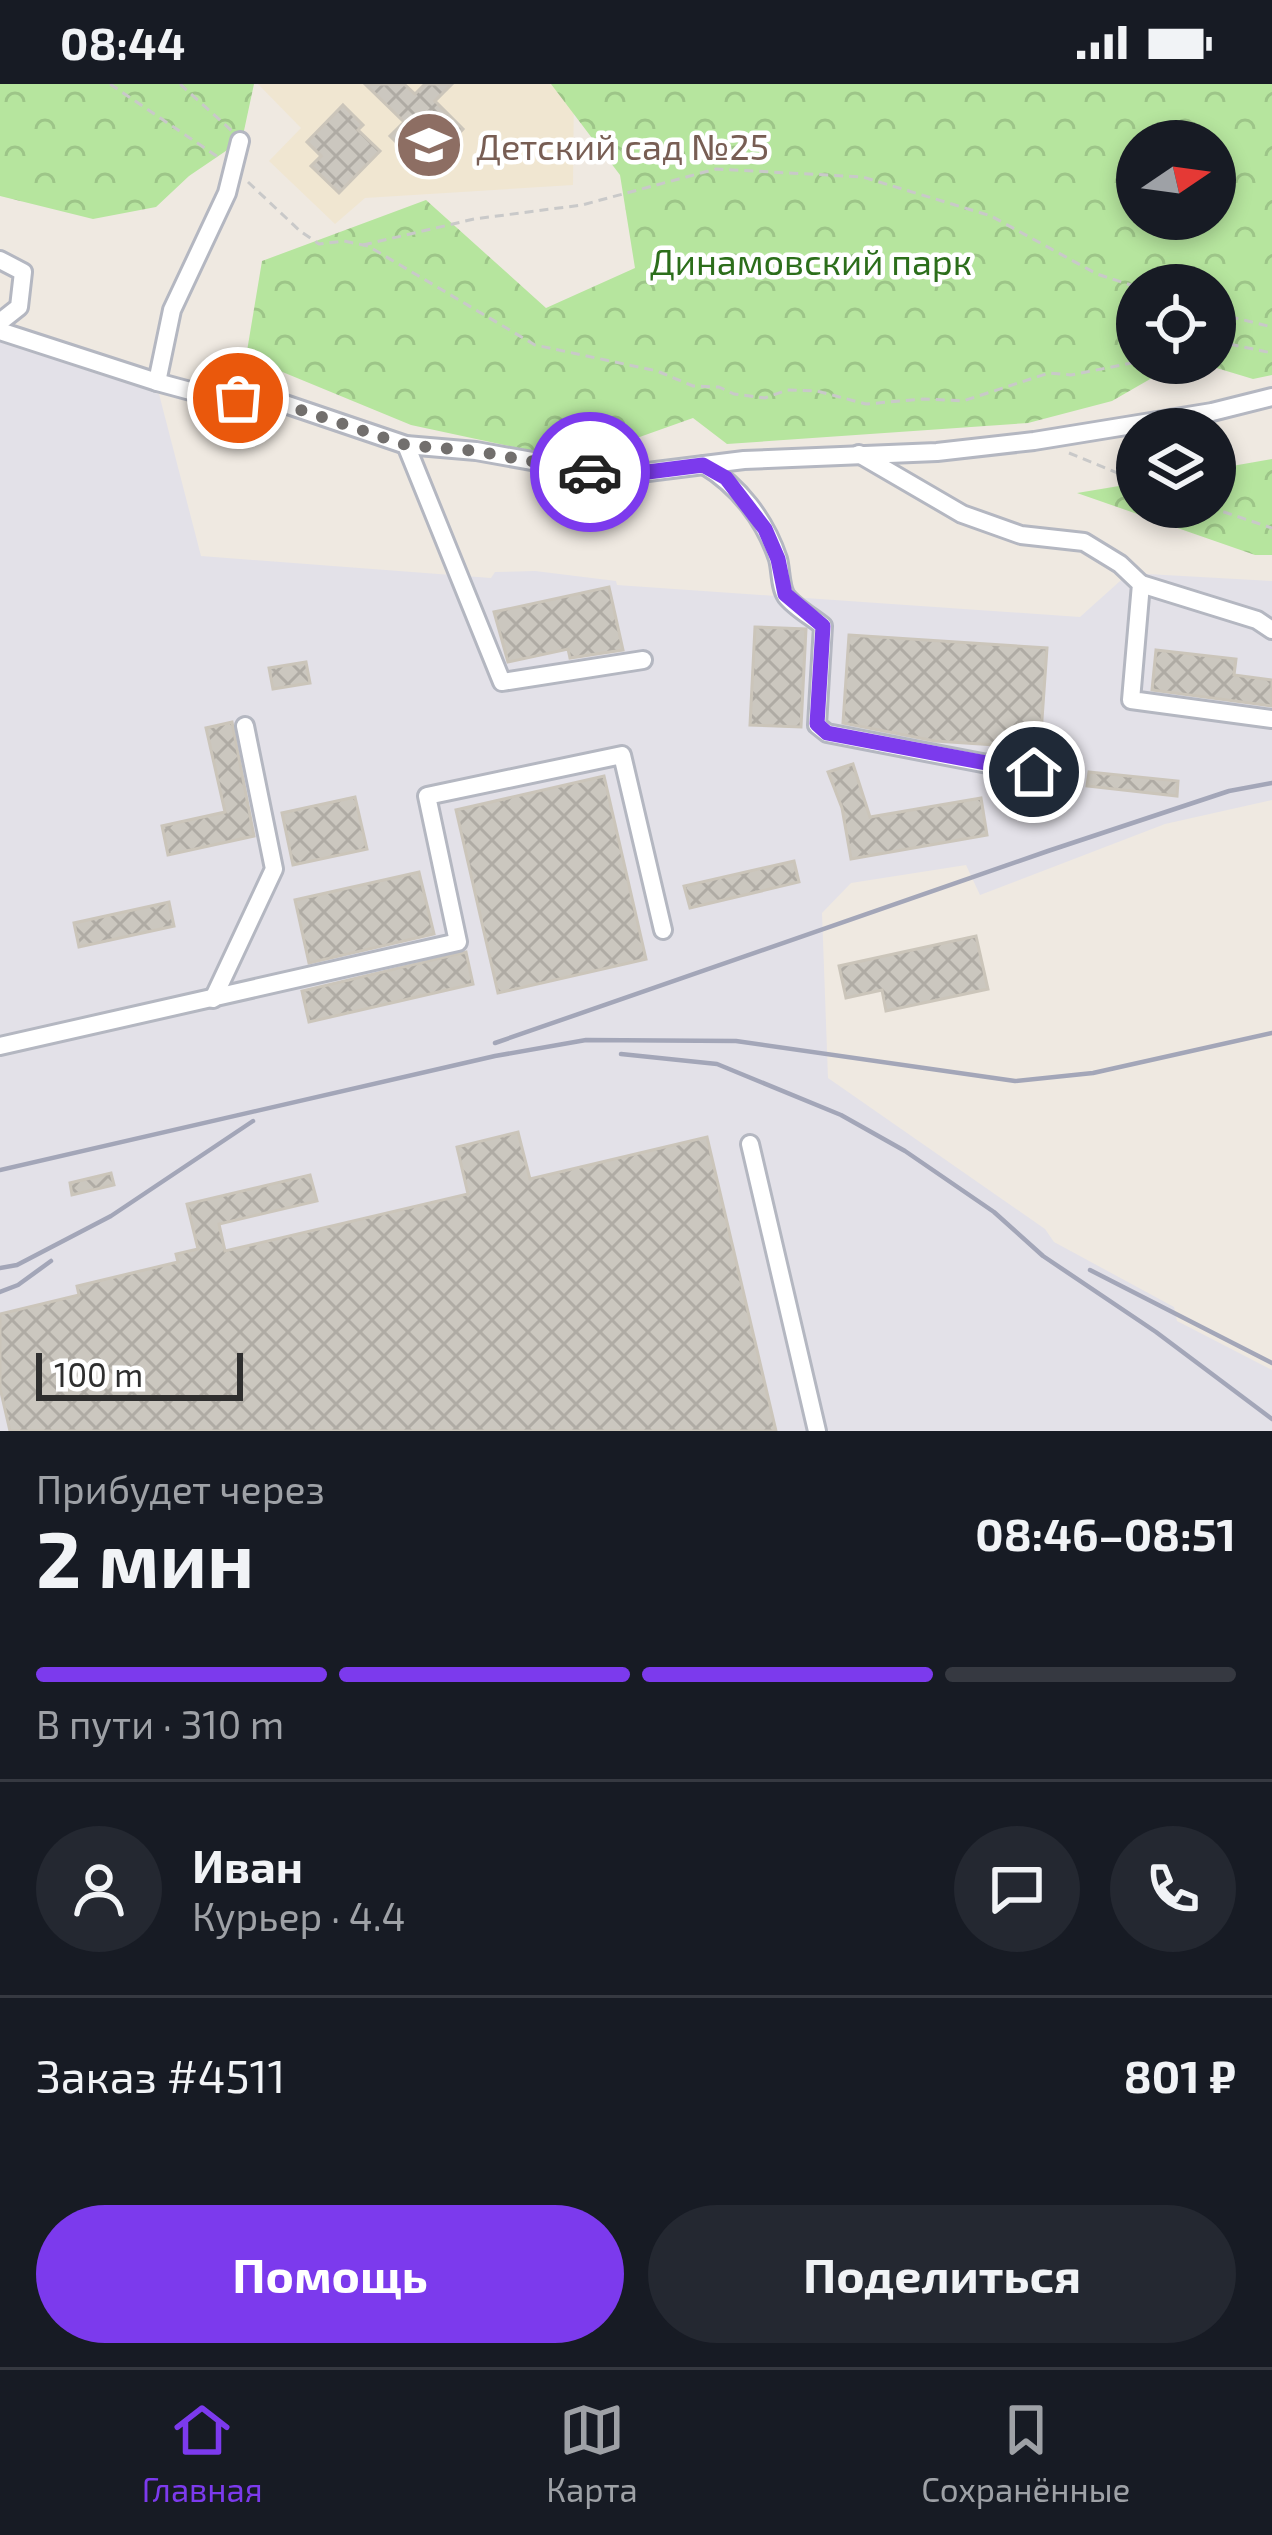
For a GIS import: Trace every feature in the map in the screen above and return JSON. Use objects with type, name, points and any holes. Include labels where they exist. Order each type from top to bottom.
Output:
[{"type":"lane","points":[[157,382],[172,310],[234,169],[240,141]]},
{"type":"lane","points":[[0,260],[22,272],[19,307],[0,322]]},
{"type":"lane","points":[[0,331],[157,382],[283,404],[406,445],[476,451],[616,476],[859,453],[937,452],[1212,412],[1272,397]]},
{"type":"lane","points":[[406,445],[502,682],[643,660]]},
{"type":"lane","points":[[859,453],[962,514],[1021,535],[1084,542],[1120,564],[1141,584],[1257,620],[1272,630]]},
{"type":"lane","points":[[703,465],[726,478],[741,494],[765,529],[778,559],[785,594],[823,626],[817,724],[827,733],[1034,772]]},
{"type":"lane","points":[[1141,584],[1131,700],[1272,718]]},
{"type":"lane","points":[[213,999],[274,869],[245,726]]},
{"type":"lane","points":[[0,1046],[458,942],[428,796],[622,755],[663,930]]},
{"type":"lane","points":[[750,1144],[817,1431]]},
{"type":"path","points":[[110,84],[234,169],[319,244],[361,245],[535,345],[656,371],[693,386],[719,387],[734,394],[765,398],[787,390],[817,391],[866,404],[963,400],[1049,374],[1116,366]]},
{"type":"path","points":[[180,84],[240,141]]},
{"type":"path","points":[[361,245],[474,219],[582,205],[716,169],[862,176],[991,216],[1116,280]]},
{"type":"path","points":[[1236,318],[1272,327]]},
{"type":"path","points":[[1236,344],[1272,352]]},
{"type":"path","points":[[1058,437],[1066,451],[1116,472]]},
{"type":"path","points":[[1236,516],[1272,528]]},
{"type":"shaded area","name":"Детский сад №25","points":[[258,84],[574,84],[573,185],[365,198],[335,224],[269,161],[301,128]]},
{"type":"shaded area","points":[[0,342],[159,394],[201,556],[491,578],[495,572],[535,571],[616,581],[617,585],[1080,617],[1129,573],[1272,581],[1272,800],[1165,824],[980,895],[966,865],[851,883],[822,913],[828,1078],[1045,1229],[1054,1242],[1174,1307],[1177,1321],[1272,1370],[1272,1431],[0,1431]]},
{"type":"green space","points":[[0,84],[254,84],[242,140],[189,176],[156,207],[93,219],[0,196]]},
{"type":"green space","name":"Динамовский парк","points":[[551,84],[1272,84],[1272,375],[1253,379],[1236,374],[1236,264],[1116,264],[1116,384],[1142,384],[1112,401],[1028,423],[727,444],[693,418],[575,460],[411,425],[246,357],[262,261],[426,200],[546,308],[635,268],[620,175]]},
{"type":"green space","points":[[1272,459],[1272,555],[1255,555],[1177,528],[1236,528],[1236,465]]},
{"type":"green space","points":[[1116,486],[1116,507],[1077,493]]},
{"type":"building","points":[[365,84],[404,84],[415,94],[425,84],[452,84],[435,101],[463,129],[450,143],[431,125],[405,151],[390,136],[404,122]]},
{"type":"building","points":[[343,105],[363,125],[358,130],[380,151],[339,193],[311,166],[321,156],[307,142]]},
{"type":"building","points":[[609,587],[623,650],[570,658],[568,649],[508,662],[494,612]]},
{"type":"building","points":[[755,627],[806,629],[801,727],[750,725]]},
{"type":"building","points":[[849,635],[1047,648],[1040,748],[935,741],[843,723]]},
{"type":"building","points":[[1156,650],[1236,659],[1234,675],[1272,680],[1272,706],[1152,690]]},
{"type":"building","points":[[306,662],[310,683],[273,689],[269,668]]},
{"type":"building","points":[[232,722],[254,836],[168,855],[162,826],[225,812],[206,728]]},
{"type":"building","points":[[853,764],[870,817],[981,798],[987,835],[851,859],[842,808],[828,772]]},
{"type":"building","points":[[1089,772],[1178,781],[1177,796],[1087,786]]},
{"type":"building","points":[[604,776],[646,959],[498,993],[456,810]]},
{"type":"building","points":[[355,797],[367,849],[293,865],[282,813]]},
{"type":"building","points":[[794,861],[799,882],[690,908],[684,886]]},
{"type":"building","points":[[419,872],[434,934],[309,963],[295,900]]},
{"type":"building","points":[[169,902],[174,926],[79,947],[74,923]]},
{"type":"building","points":[[976,936],[988,989],[886,1011],[882,990],[846,998],[839,966]]},
{"type":"building","points":[[466,952],[473,984],[309,1022],[302,991]]},
{"type":"building","points":[[518,1132],[530,1179],[707,1137],[776,1431],[10,1431],[0,1388],[0,1314],[79,1295],[77,1286],[178,1262],[176,1254],[198,1249],[187,1204],[310,1175],[317,1201],[219,1224],[225,1251],[468,1194],[457,1147]]},
{"type":"building","points":[[111,1173],[114,1185],[72,1195],[70,1183]]},
{"type":"railway","points":[[495,1043],[1048,851],[1229,791],[1272,783]]},
{"type":"railway","points":[[0,1170],[495,1056],[586,1040],[736,1041],[1015,1081],[1093,1073],[1272,1033]]},
{"type":"railway","points":[[621,1054],[717,1064],[841,1115],[905,1151],[994,1212],[1043,1256],[1156,1332],[1272,1419]]},
{"type":"railway","points":[[0,1268],[17,1265],[111,1216],[253,1121]]},
{"type":"railway","points":[[0,1292],[51,1261]]},
{"type":"railway","points":[[1090,1270],[1272,1363]]},
{"type":"way so far","points":[[238,398],[283,404],[406,445],[476,451],[590,472]]},
{"type":"place","name":"Детский сад №25","points":[[429,145]]},
{"type":"route","points":[[590,472],[616,476],[703,465],[726,478],[741,494],[765,529],[778,559],[785,594],[823,626],[817,724],[827,733],[1034,772]]}]
